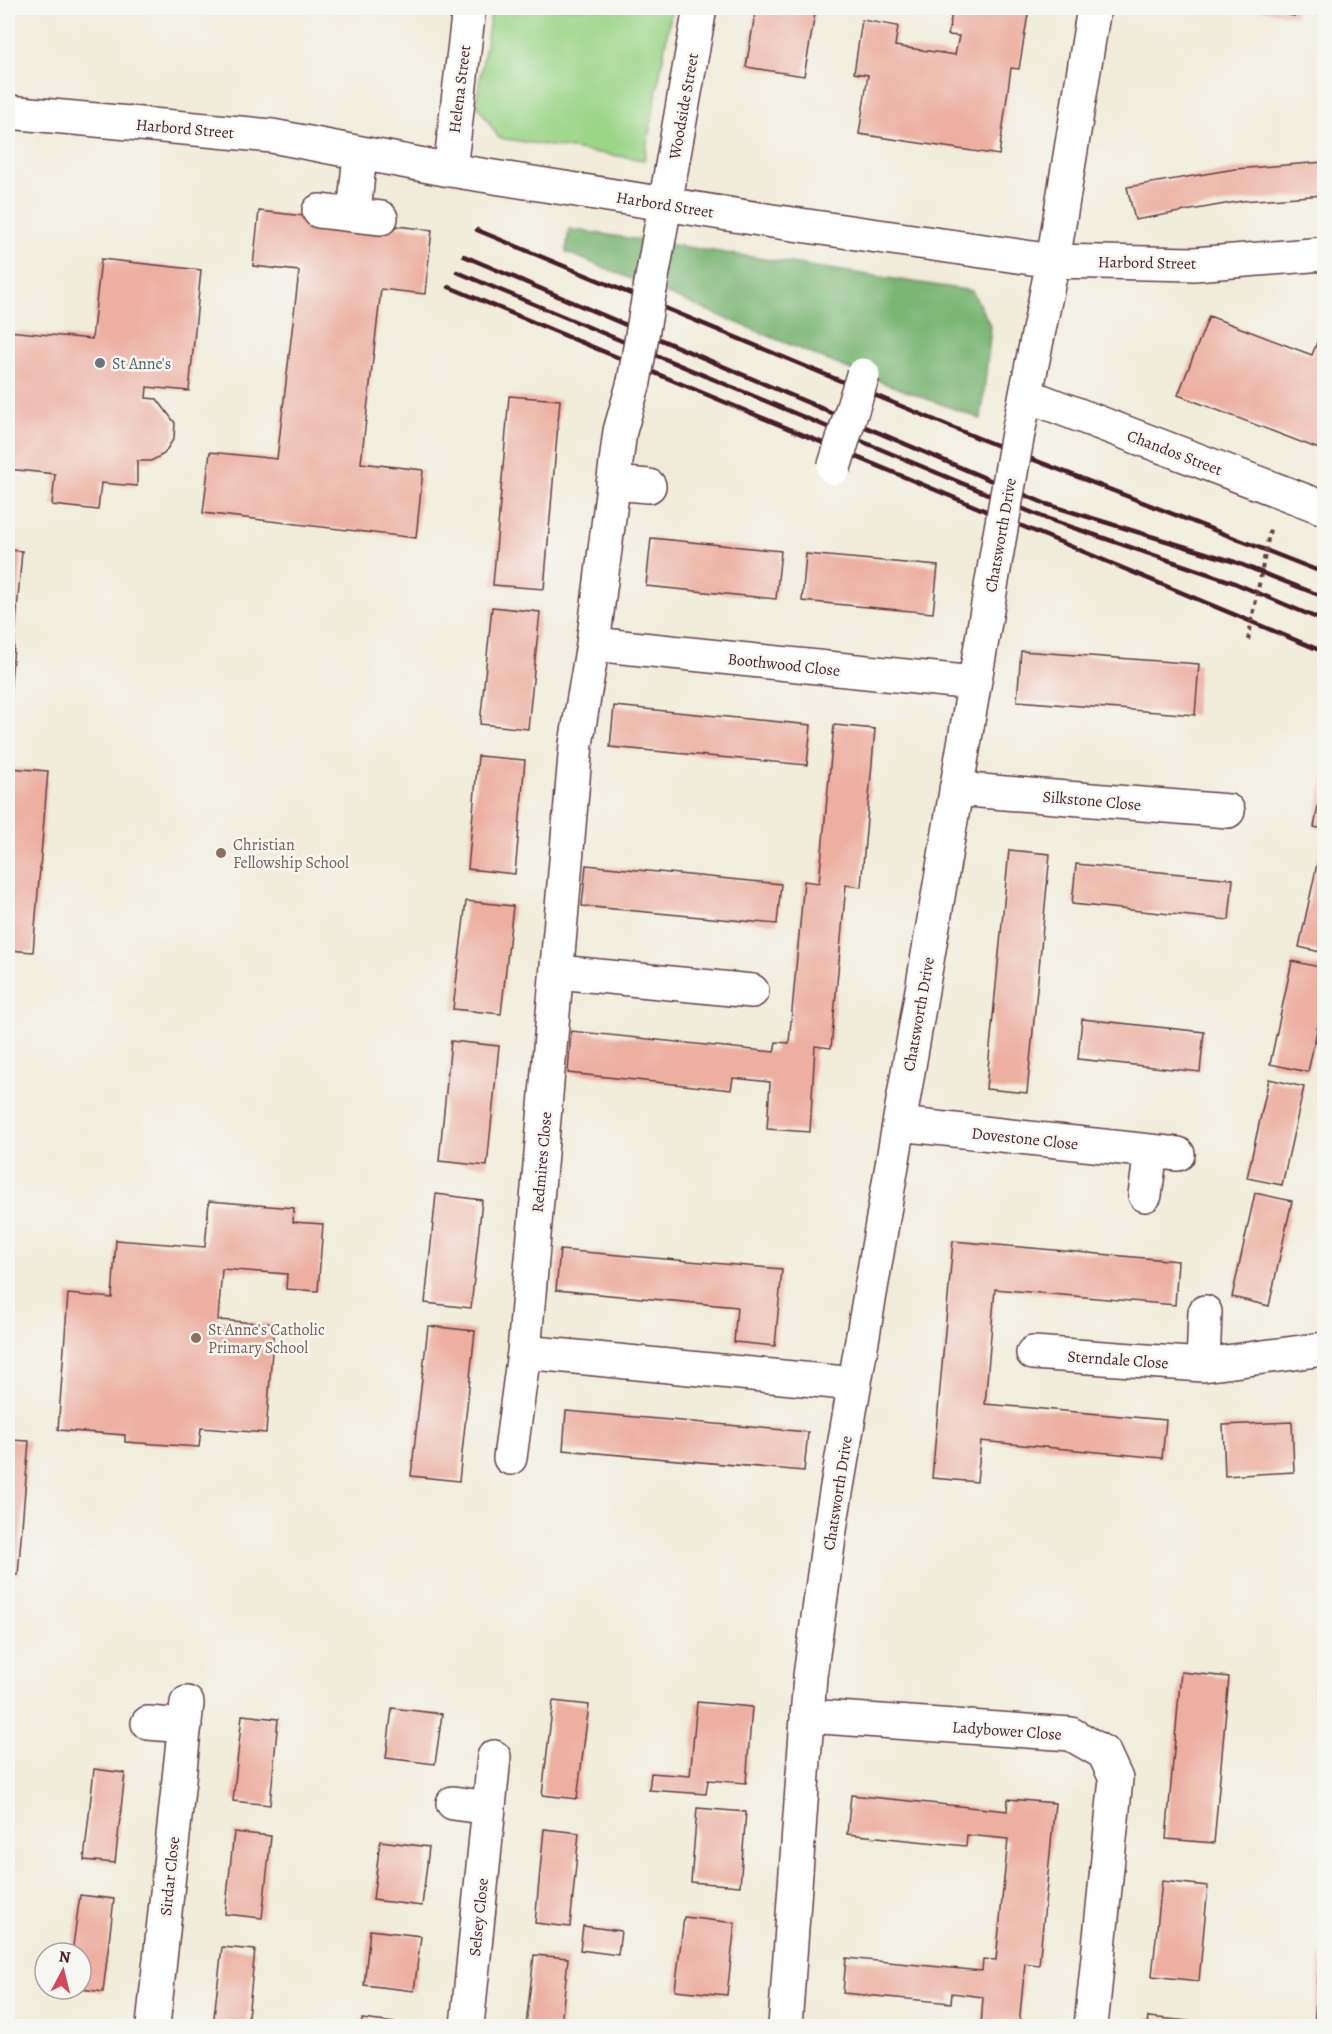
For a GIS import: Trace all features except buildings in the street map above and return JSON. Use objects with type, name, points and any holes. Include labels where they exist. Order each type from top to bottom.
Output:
[{"type":"street","name":"Helena Street","points":[[450,170],[469,8]]},
{"type":"street","name":"Woodside Street","points":[[614,483],[620,431],[634,382],[700,8]]},
{"type":"street","name":"Chatsworth Drive","points":[[785,2026],[810,1676],[832,1516],[999,540],[1053,261],[1094,8]]},
{"type":"street","name":"Harbord Street","points":[[8,111],[272,136],[450,170],[1053,261],[1194,264],[1324,254]]},
{"type":"street","points":[[319,211],[368,217],[360,153]]},
{"type":"street","points":[[834,468],[863,375]]},
{"type":"street","name":"Chandos Street","points":[[1026,396],[1324,508]]},
{"type":"street","points":[[593,644],[614,483],[649,486]]},
{"type":"street","name":"Boothwood Close","points":[[593,644],[974,683]]},
{"type":"street","name":"Redmires Close","points":[[510,1458],[524,1352],[576,744],[593,644]]},
{"type":"street","name":"Silkstone Close","points":[[956,789],[1228,811]]},
{"type":"street","points":[[558,972],[752,991]]},
{"type":"street","name":"Dovestone Close","points":[[899,1124],[1164,1152],[1145,1195]]},
{"type":"street","points":[[1203,1365],[1205,1312]]},
{"type":"street","name":"Sterndale Close","points":[[1033,1353],[1203,1365],[1324,1348]]},
{"type":"street","points":[[524,1352],[855,1384]]},
{"type":"street","name":"Sirdar Close","points":[[148,1723],[186,1714],[153,2026]]},
{"type":"street","name":"Ladybower Close","points":[[807,1716],[1071,1734],[1104,1753],[1116,1779],[1091,2026]]},
{"type":"street","name":"Selsey Close","points":[[467,2026],[494,1757]]},
{"type":"street","points":[[453,1803],[489,1808]]},
{"type":"path","points":[[1248,640],[1270,529]]},
{"type":"green space","points":[[492,8],[672,8],[644,160],[499,138],[476,103]]},
{"type":"green space","points":[[569,229],[972,291],[991,327],[981,419],[863,375],[566,252]]},
{"type":"railway","points":[[477,230],[978,438],[1324,573]]},
{"type":"railway","points":[[464,256],[1046,504],[1235,562],[1324,597]]},
{"type":"railway","points":[[457,272],[1045,518],[1232,582],[1324,621]]},
{"type":"railway","points":[[449,287],[1324,652]]},
{"type":"place","name":"St Anne's","points":[[100,363]]},
{"type":"place","name":"Christian Fellowship School","points":[[221,853]]},
{"type":"place","name":"St Anne's Catholic Primary School","points":[[196,1338]]}]
